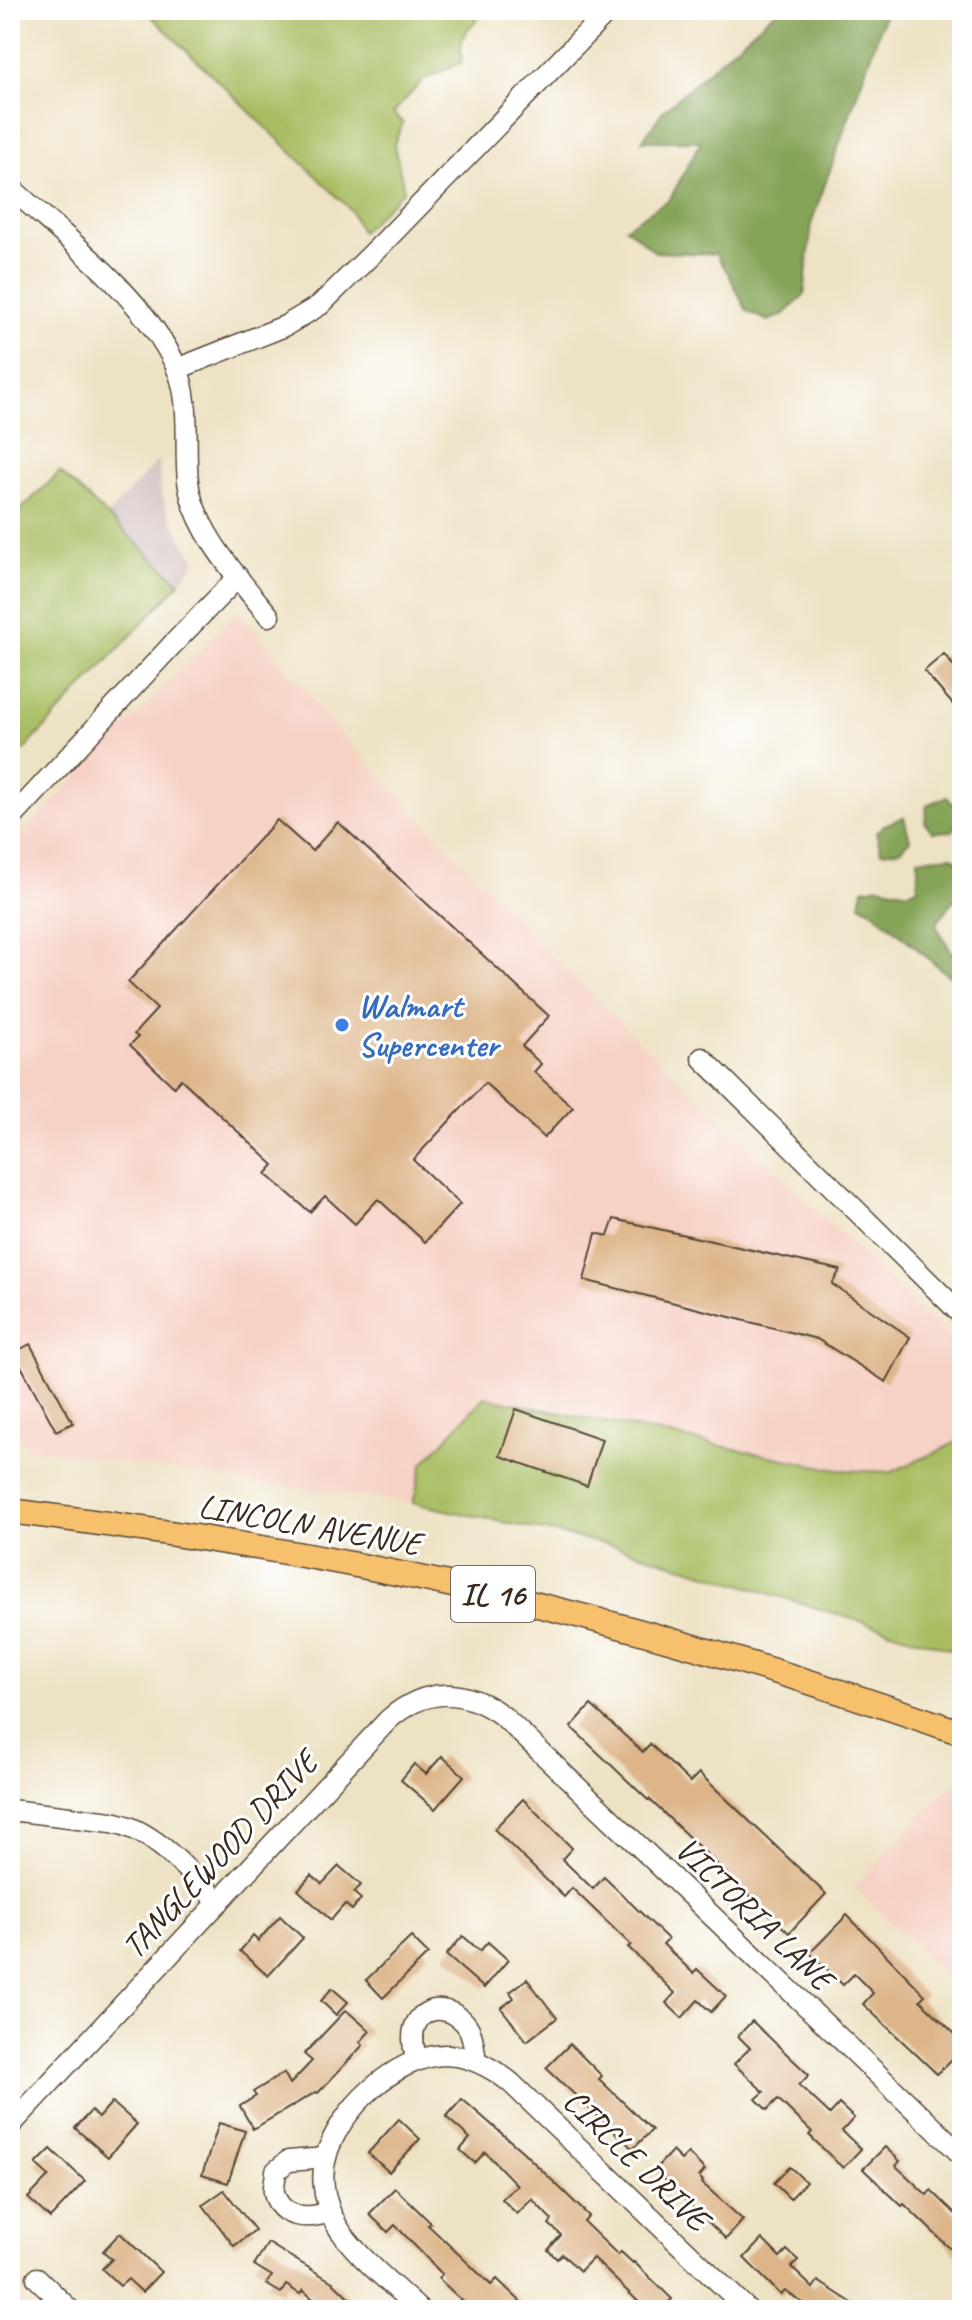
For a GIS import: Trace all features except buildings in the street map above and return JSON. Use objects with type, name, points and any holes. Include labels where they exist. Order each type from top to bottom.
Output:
[{"type":"main road","name":"LINCOLN AVENUE","points":[[10,1511],[323,1558],[458,1586],[729,1657],[962,1733]]},
{"type":"street","points":[[177,369],[285,326],[320,305],[609,10]]},
{"type":"street","points":[[10,187],[122,289],[162,339],[177,369],[183,390],[188,433],[188,481],[194,510],[238,577],[269,616]]},
{"type":"street","points":[[10,820],[238,577]]},
{"type":"street","points":[[702,1058],[962,1315]]},
{"type":"street","name":"TANGLEWOOD DRIVE","points":[[10,2126],[401,1709],[418,1700],[452,1695],[480,1702],[504,1717]]},
{"type":"street","name":"VICTORIA LANE","points":[[504,1717],[962,2155]]},
{"type":"street","points":[[10,1810],[112,1822],[144,1833],[219,1902]]},
{"type":"street","points":[[416,2060],[413,2044],[416,2022],[426,2013],[442,2009],[459,2015],[469,2028],[476,2061]]},
{"type":"street","name":"CIRCLE DRIVE","points":[[419,2310],[339,2231],[330,2212],[323,2180],[326,2158],[336,2131],[381,2080],[416,2060],[442,2055],[476,2061],[494,2069],[510,2082],[748,2310]]},
{"type":"street","points":[[326,2158],[288,2161],[276,2171],[274,2191],[283,2209],[295,2216],[312,2218],[330,2212]]},
{"type":"street","points":[[37,2278],[70,2310]]},
{"type":"shaded area","points":[[158,460],[161,493],[173,524],[196,561],[180,583],[107,516]]},
{"type":"shaded area","points":[[238,611],[357,752],[558,963],[962,1350],[962,1438],[892,1472],[422,1465],[413,1503],[27,1447],[10,1426],[10,846]]},
{"type":"shaded area","points":[[951,1785],[962,1789],[962,1993],[854,1887]]},
{"type":"green space","points":[[145,10],[487,10],[469,27],[463,38],[462,62],[423,80],[393,113],[403,123],[394,144],[404,190],[361,232],[350,209]]},
{"type":"green space","points":[[777,10],[889,10],[812,221],[804,295],[784,315],[768,321],[747,311],[716,254],[655,252],[626,227],[670,199],[701,141],[642,141],[663,111]]},
{"type":"green space","points":[[60,472],[180,583],[10,765],[10,520]]},
{"type":"green space","points":[[947,797],[961,814],[953,831],[933,832],[925,823],[927,805]]},
{"type":"green space","points":[[904,817],[910,840],[900,850],[881,852],[876,832]]},
{"type":"green space","points":[[952,856],[962,865],[962,893],[936,925],[951,951],[962,960],[962,987],[873,911],[860,904],[863,889],[879,886],[909,892],[918,887],[918,859]]},
{"type":"green space","points":[[484,1397],[838,1470],[892,1472],[962,1438],[962,1653],[620,1547],[413,1503],[422,1465]]},
{"type":"place","name":"Walmart Supercenter","points":[[342,1025]]}]
